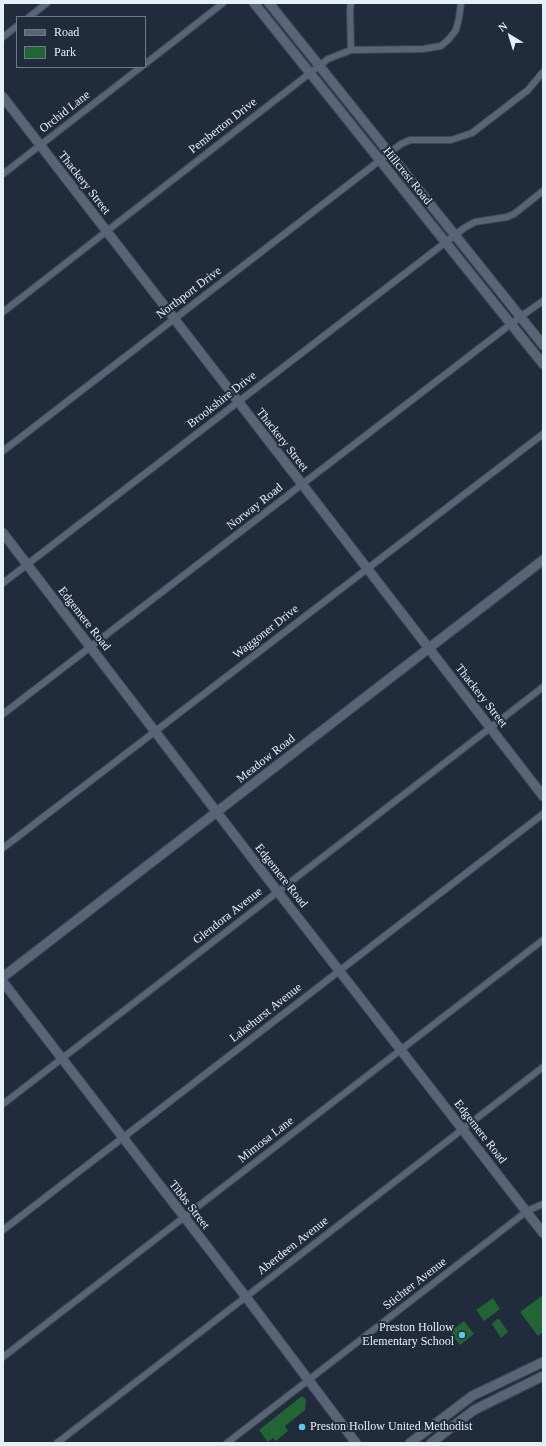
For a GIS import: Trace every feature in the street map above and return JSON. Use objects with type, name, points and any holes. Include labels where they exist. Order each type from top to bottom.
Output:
[{"type":"street","points":[[30,16],[47,3]]},
{"type":"street","points":[[146,63],[223,3]]},
{"type":"street","name":"Hillcrest Road","points":[[254,3],[543,364]]},
{"type":"street","name":"Hillcrest Road","points":[[269,3],[543,345]]},
{"type":"street","points":[[351,3],[351,50]]},
{"type":"street","name":"Pemberton Drive","points":[[3,312],[319,65],[336,55],[351,50],[423,49],[441,46],[456,30],[460,18],[460,3]]},
{"type":"street","points":[[3,37],[16,27]]},
{"type":"street","name":"Orchid Lane","points":[[3,174],[140,68]]},
{"type":"street","points":[[390,153],[410,140],[451,140],[472,133],[528,90],[543,72]]},
{"type":"street","name":"Thackery Street","points":[[3,97],[543,796]]},
{"type":"street","name":"Northport Drive","points":[[3,450],[390,153]]},
{"type":"street","name":"Brookshire Drive","points":[[3,583],[464,228],[475,222],[500,219],[514,214],[543,191]]},
{"type":"street","name":"Norway Road","points":[[3,714],[520,317],[543,301]]},
{"type":"street","name":"Waggoner Drive","points":[[3,848],[543,434]]},
{"type":"street","name":"Edgemere Road","points":[[3,533],[278,892],[543,1233]]},
{"type":"street","name":"Meadow Road","points":[[3,977],[543,560]]},
{"type":"street","name":"Glendora Avenue","points":[[3,1104],[543,687]]},
{"type":"street","name":"Lakehurst Avenue","points":[[3,1230],[543,814]]},
{"type":"street","name":"Mimosa Lane","points":[[3,1357],[543,940]]},
{"type":"street","name":"Tibbs Street","points":[[3,982],[246,1297],[356,1443]]},
{"type":"street","name":"Aberdeen Avenue","points":[[57,1443],[543,1067]]},
{"type":"street","name":"Stichter Avenue","points":[[227,1443],[527,1212],[543,1204]]},
{"type":"street","points":[[410,1443],[472,1396],[543,1362]]},
{"type":"street","points":[[431,1443],[474,1410],[543,1376]]},
{"type":"green space","points":[[543,1295],[543,1332],[538,1336],[520,1312]]},
{"type":"green space","points":[[493,1298],[500,1309],[484,1321],[476,1310]]},
{"type":"green space","points":[[499,1319],[508,1332],[501,1338],[492,1324]]},
{"type":"green space","points":[[464,1321],[474,1334],[460,1345],[450,1332]]},
{"type":"green space","points":[[302,1396],[306,1400],[305,1410],[285,1426],[288,1431],[276,1441],[273,1438],[268,1442],[259,1430]]},
{"type":"place","name":"Preston Hollow Elementary School","points":[[462,1335]]},
{"type":"place","name":"Preston Hollow United Methodist","points":[[302,1427]]}]
